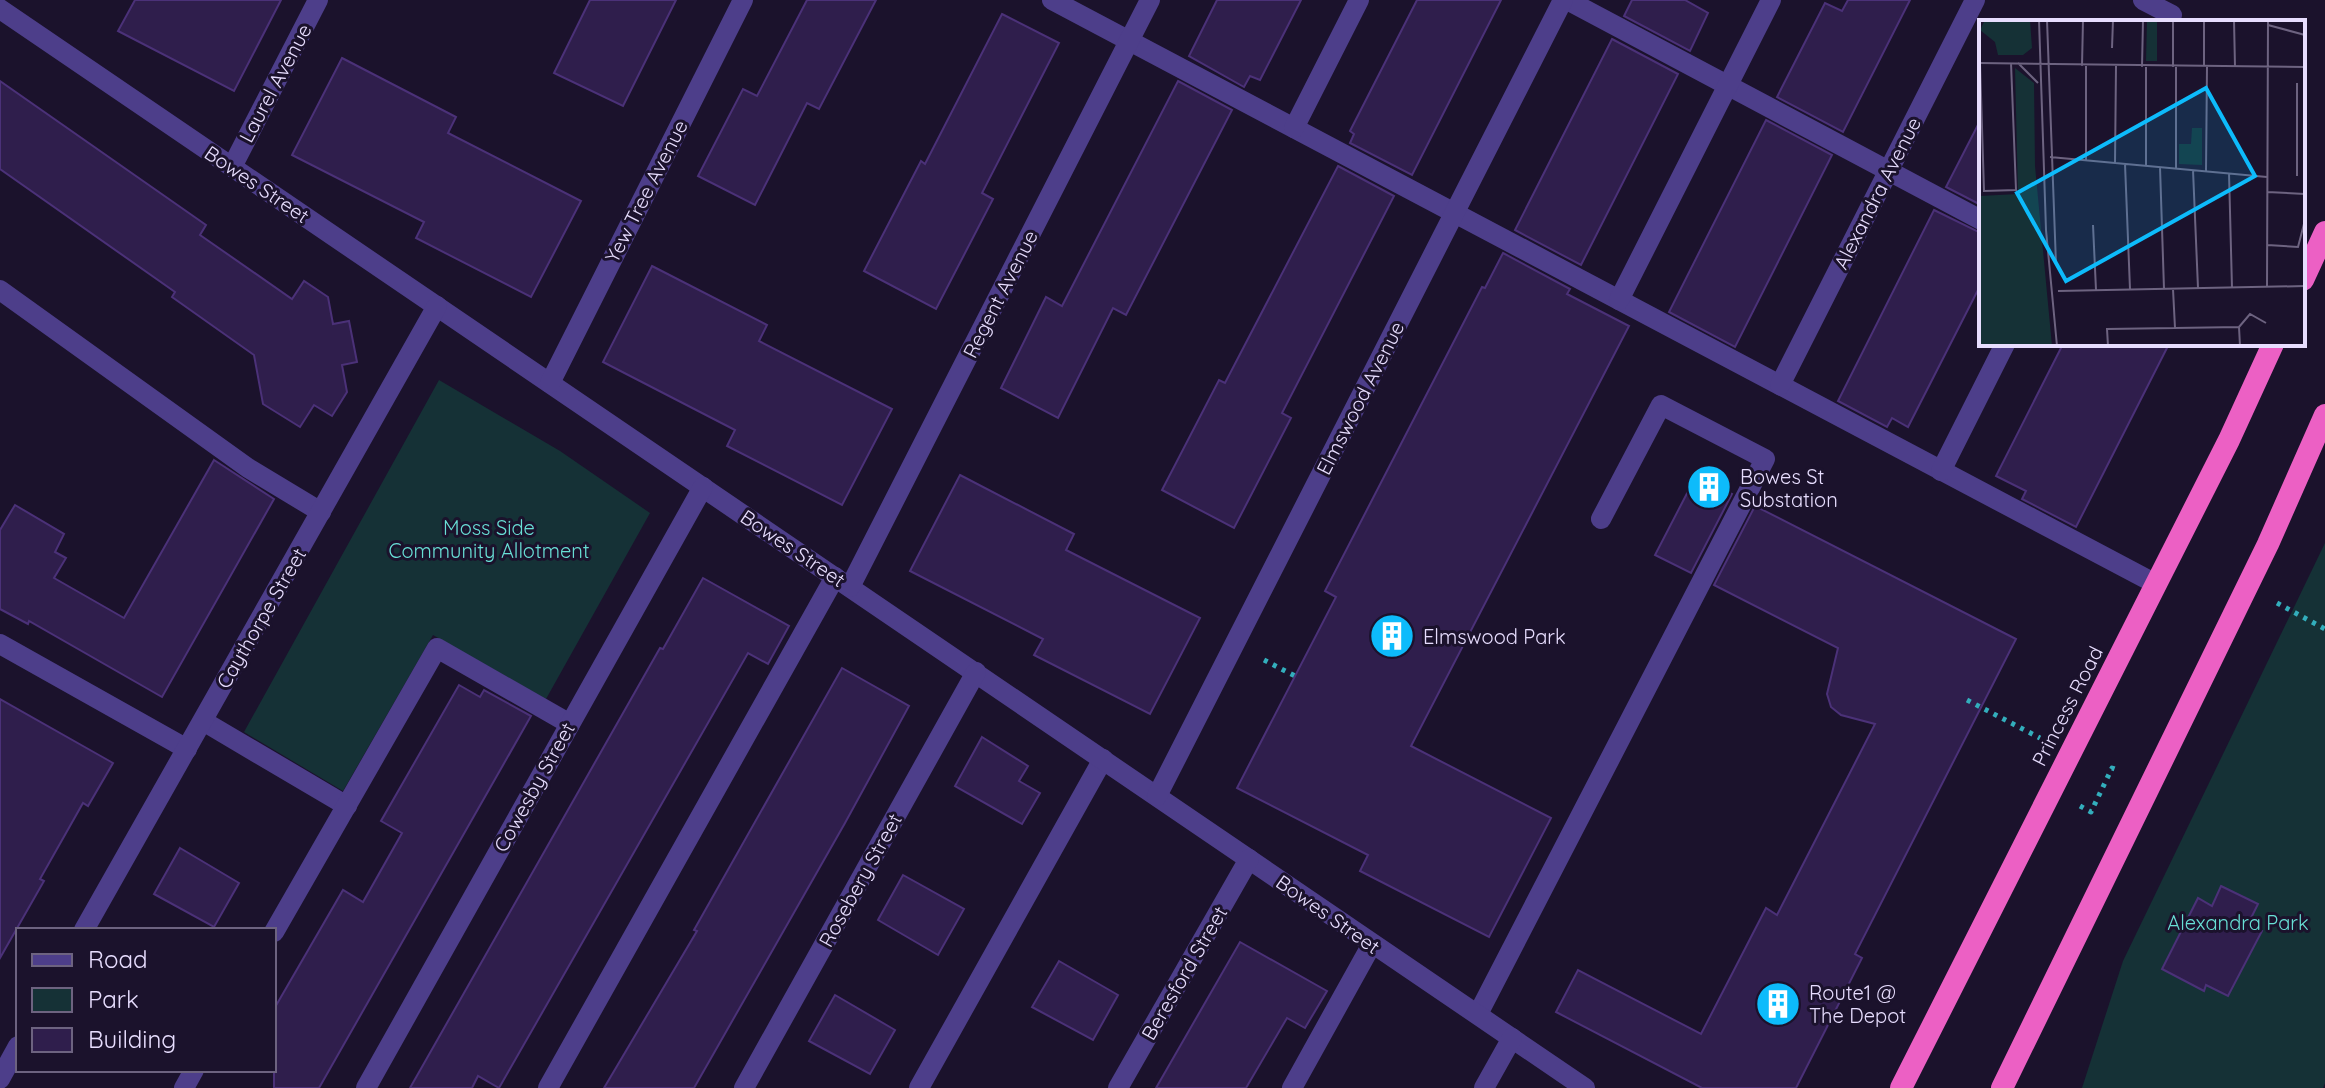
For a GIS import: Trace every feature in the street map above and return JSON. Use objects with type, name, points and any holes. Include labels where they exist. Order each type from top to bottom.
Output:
[{"type":"highway","points":[[2305,276],[2325,232]]},
{"type":"highway","name":"Princess Road","points":[[1901,1088],[2229,440],[2272,346]]},
{"type":"highway","points":[[2002,1088],[2268,544],[2325,415]]},
{"type":"street","name":"Laurel Avenue","points":[[232,167],[318,0]]},
{"type":"street","name":"Yew Tree Avenue","points":[[550,383],[743,0]]},
{"type":"street","points":[[1052,0],[2156,584]]},
{"type":"street","name":"Regent Avenue","points":[[548,1088],[842,582],[1150,0]]},
{"type":"street","points":[[1294,128],[1359,0]]},
{"type":"street","points":[[1565,0],[1979,219]]},
{"type":"street","name":"Elmswood Avenue","points":[[1157,796],[1565,0]]},
{"type":"street","points":[[1619,300],[1771,0]]},
{"type":"street","name":"Alexandra Avenue","points":[[1780,385],[1975,0]]},
{"type":"street","points":[[2143,0],[2174,12]]},
{"type":"street","name":"Bowes Street","points":[[0,9],[1585,1088]]},
{"type":"street","points":[[0,290],[248,468],[321,512]]},
{"type":"street","name":"Caythorpe Street","points":[[85,928],[437,306]]},
{"type":"street","points":[[1941,471],[2004,346]]},
{"type":"street","points":[[1478,1014],[1765,459],[1661,405],[1601,519]]},
{"type":"street","name":"Cowesby Street","points":[[366,1088],[703,487]]},
{"type":"street","points":[[0,644],[187,749]]},
{"type":"street","points":[[276,929],[437,648],[570,724]]},
{"type":"street","name":"Rosebery Street","points":[[744,1088],[976,672]]},
{"type":"street","points":[[203,721],[347,806]]},
{"type":"street","points":[[919,1088],[1103,759]]},
{"type":"street","name":"Beresford Street","points":[[1118,1088],[1249,859]]},
{"type":"street","points":[[1292,1088],[1372,944]]},
{"type":"street","points":[[1484,1088],[1512,1038]]},
{"type":"street","points":[[0,1079],[10,1049]]},
{"type":"path","points":[[2294,612],[2325,629]]},
{"type":"path","points":[[1967,700],[2015,725]]},
{"type":"path","points":[[2051,791],[2091,812],[2112,768],[2151,786]]},
{"type":"green space","name":"Moss Side Community Allotment","points":[[439,380],[560,451],[650,513],[546,699],[433,635],[343,791],[244,732]]},
{"type":"green space","name":"Alexandra Park","points":[[2325,543],[2323,1088],[2082,1088],[2123,961]]},
{"type":"building","points":[[135,0],[281,0],[234,91],[118,31]]},
{"type":"building","points":[[590,0],[676,0],[623,106],[554,73]]},
{"type":"building","points":[[807,0],[876,0],[819,109],[807,103],[755,205],[698,176],[743,89],[757,96]]},
{"type":"building","points":[[1217,0],[1301,0],[1260,80],[1250,76],[1244,87],[1189,56]]},
{"type":"building","points":[[1417,0],[1501,0],[1412,175],[1350,143],[1354,134],[1350,131]]},
{"type":"building","points":[[1632,0],[1685,0],[1708,13],[1690,51],[1624,16]]},
{"type":"building","points":[[1848,0],[1910,0],[1843,132],[1777,97],[1825,3],[1842,11]]},
{"type":"building","points":[[1002,14],[1059,43],[982,193],[993,199],[936,309],[864,271],[921,161],[925,164]]},
{"type":"building","points":[[1612,39],[1678,74],[1581,265],[1515,230]]},
{"type":"building","points":[[342,58],[456,117],[448,133],[581,201],[531,297],[416,238],[424,222],[292,155]]},
{"type":"building","points":[[0,81],[206,225],[200,235],[292,299],[304,281],[328,297],[333,324],[349,321],[357,362],[342,365],[347,392],[332,416],[314,405],[300,427],[263,404],[254,355],[172,297],[175,292],[0,169]]},
{"type":"building","points":[[1178,81],[1232,110],[1126,315],[1113,308],[1058,418],[1001,388],[1046,297],[1062,306]]},
{"type":"building","points":[[1766,120],[1832,155],[1735,347],[1669,312]]},
{"type":"building","points":[[1979,123],[1979,204],[1946,187]]},
{"type":"building","points":[[1338,166],[1394,196],[1282,413],[1291,418],[1234,528],[1162,490],[1219,380],[1225,383]]},
{"type":"building","points":[[1934,210],[1979,232],[1979,288],[1908,427],[1892,418],[1887,427],[1838,401]]},
{"type":"building","name":"Elmswood Park","points":[[1503,253],[1570,289],[1567,294],[1629,326],[1411,746],[1551,818],[1489,937],[1360,871],[1368,855],[1237,788],[1336,597],[1325,591],[1482,287],[1485,288]]},
{"type":"building","points":[[652,266],[767,325],[759,341],[892,409],[842,505],[727,446],[735,430],[603,362]]},
{"type":"building","points":[[2062,346],[2168,346],[2076,527],[2022,499],[2026,491],[1996,476]]},
{"type":"building","points":[[214,460],[274,499],[162,697],[29,621],[28,624],[0,609],[0,530],[15,505],[64,534],[55,552],[66,558],[54,578],[124,618]]},
{"type":"building","points":[[960,475],[1074,534],[1066,550],[1200,618],[1150,714],[1034,655],[1043,639],[910,571]]},
{"type":"building","points":[[1696,476],[1732,494],[1691,573],[1655,555]]},
{"type":"building","points":[[1755,506],[2016,639],[1855,954],[1862,958],[1796,1088],[1702,1088],[1556,1012],[1578,970],[1701,1034],[1766,908],[1777,915],[1875,724],[1841,715],[1831,707],[1827,694],[1838,648],[1714,585]]},
{"type":"building","points":[[703,578],[789,626],[768,664],[748,653],[499,1088],[478,1076],[472,1088],[410,1088],[660,648],[663,649]]},
{"type":"building","points":[[842,668],[909,706],[845,823],[694,1088],[604,1088],[697,931],[694,930]]},
{"type":"building","points":[[459,685],[480,697],[484,690],[531,716],[319,1088],[274,1088],[276,1006],[343,890],[363,902],[402,833],[381,821]]},
{"type":"building","points":[[0,699],[113,763],[88,806],[83,803],[40,879],[44,881],[0,958]]},
{"type":"building","points":[[982,737],[1028,766],[1019,781],[1040,793],[1022,824],[955,786]]},
{"type":"building","points":[[180,848],[239,883],[214,927],[154,894]]},
{"type":"building","points":[[903,875],[964,909],[938,955],[878,920]]},
{"type":"building","points":[[2221,886],[2258,904],[2248,924],[2262,931],[2228,996],[2206,985],[2204,991],[2162,969],[2198,898],[2212,906]]},
{"type":"building","points":[[1240,942],[1327,991],[1305,1028],[1287,1018],[1246,1088],[1156,1088]]},
{"type":"building","points":[[1059,961],[1118,995],[1093,1040],[1032,1007]]},
{"type":"building","points":[[835,995],[895,1030],[870,1074],[809,1041]]},
{"type":"place","name":"Bowes St Substation","points":[[1709,487]]},
{"type":"place","name":"Elmswood Park","points":[[1392,636]]},
{"type":"place","name":"Route1 @ The Depot","points":[[1778,1004]]}]
